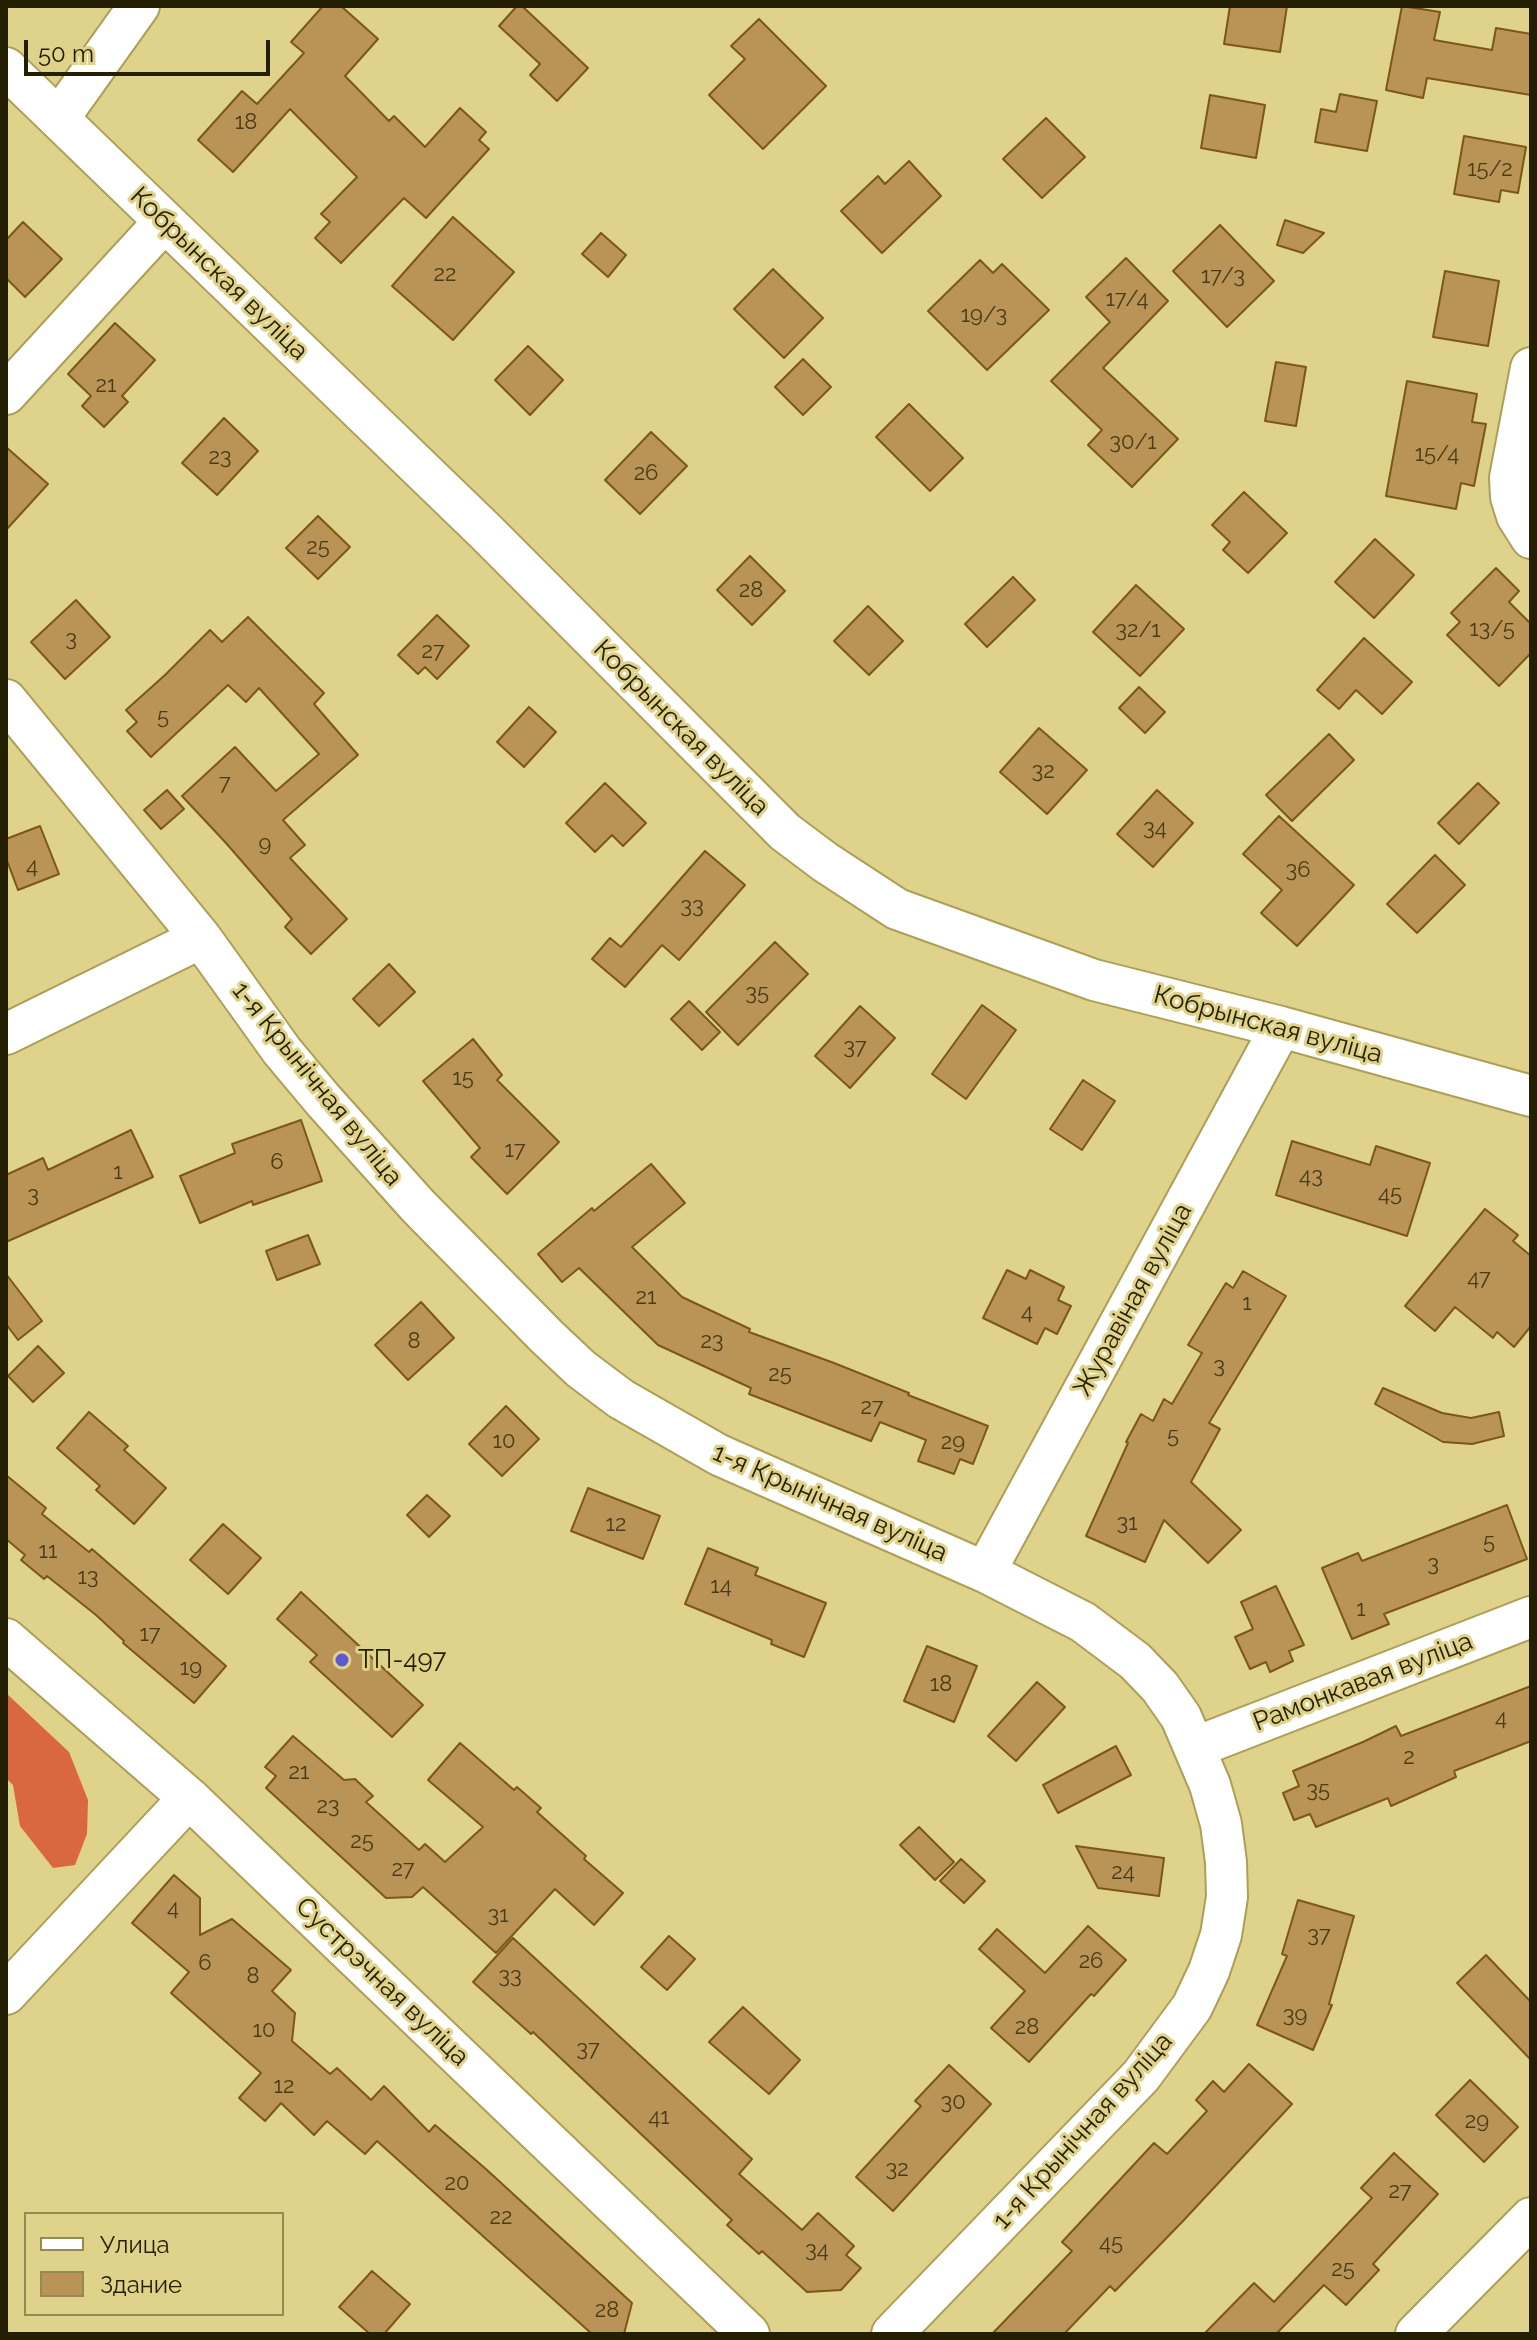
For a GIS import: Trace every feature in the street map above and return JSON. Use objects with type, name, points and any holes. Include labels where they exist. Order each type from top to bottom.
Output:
[{"type":"street","points":[[59,118],[139,6]]},
{"type":"street","name":"Кобрынская вуліца","points":[[6,68],[486,532],[785,832],[825,862],[897,909],[1094,980],[1281,1027],[1531,1096]]},
{"type":"street","points":[[6,394],[164,222]]},
{"type":"street","points":[[1531,368],[1510,478],[1511,497],[1517,516],[1531,538]]},
{"type":"street","name":"1-я Крынічная вуліца","points":[[6,700],[201,938],[282,1051],[367,1150],[581,1369],[621,1399],[719,1455],[985,1572],[1052,1605],[1110,1639],[1160,1687],[1181,1717],[1196,1747],[1221,1824],[1226,1862],[1227,1897],[1221,1935],[1209,1971],[1192,2007],[1133,2085],[892,2334]]},
{"type":"street","points":[[6,1034],[201,938]]},
{"type":"street","name":"Журавіная вуліца","points":[[985,1572],[1281,1027]]},
{"type":"street","name":"Рамонкавая вуліца","points":[[1196,1747],[1531,1617]]},
{"type":"street","name":"Сустрэчная вуліца","points":[[6,1639],[189,1798],[749,2334]]},
{"type":"street","points":[[6,1994],[189,1798]]},
{"type":"street","points":[[1416,2334],[1531,2218]]},
{"type":"shaded area","points":[[6,1693],[69,1752],[88,1800],[87,1834],[75,1865],[53,1868],[20,1826],[13,1785],[6,1778]]},
{"type":"building","points":[[323,6],[341,6],[378,39],[345,76],[389,121],[394,116],[425,147],[460,108],[486,132],[479,140],[489,149],[426,218],[404,198],[341,263],[315,238],[330,222],[321,214],[357,177],[290,109],[233,172],[198,140],[242,91],[257,104],[304,53],[291,42]]},
{"type":"building","points":[[517,6],[522,6],[588,68],[557,101],[530,75],[540,64],[499,26]]},
{"type":"building","points":[[1230,6],[1287,6],[1280,52],[1224,44]]},
{"type":"building","points":[[1402,6],[1440,12],[1434,40],[1492,50],[1496,28],[1531,34],[1531,95],[1427,78],[1423,98],[1386,90]]},
{"type":"building","points":[[759,19],[826,86],[763,149],[709,95],[745,59],[731,46]]},
{"type":"building","points":[[1340,94],[1377,101],[1367,151],[1315,142],[1321,109],[1336,112]]},
{"type":"building","points":[[1210,95],[1265,105],[1256,158],[1201,148]]},
{"type":"building","points":[[1046,118],[1085,157],[1042,198],[1003,159]]},
{"type":"building","points":[[1464,136],[1526,147],[1518,193],[1501,190],[1499,202],[1454,194]]},
{"type":"building","points":[[909,161],[941,196],[882,253],[841,211],[878,176],[885,184]]},
{"type":"building","points":[[453,217],[514,272],[453,340],[392,286]]},
{"type":"building","points":[[1285,220],[1324,233],[1303,253],[1277,245]]},
{"type":"building","points":[[23,222],[62,259],[25,297],[6,278],[6,240]]},
{"type":"building","points":[[1220,225],[1274,281],[1227,327],[1173,271]]},
{"type":"building","points":[[601,233],[626,255],[608,277],[582,254]]},
{"type":"building","points":[[1126,258],[1168,301],[1103,368],[1178,439],[1132,487],[1088,445],[1102,430],[1051,381],[1110,322],[1086,297]]},
{"type":"building","points":[[980,260],[993,273],[1002,264],[1049,310],[987,370],[928,311]]},
{"type":"building","points":[[773,269],[823,318],[784,358],[734,309]]},
{"type":"building","points":[[1445,271],[1499,281],[1488,346],[1433,337]]},
{"type":"building","points":[[115,323],[155,360],[122,396],[128,402],[104,427],[82,406],[91,396],[68,374]]},
{"type":"building","points":[[528,346],[563,380],[530,415],[495,380]]},
{"type":"building","points":[[803,359],[831,387],[803,415],[775,387]]},
{"type":"building","points":[[1276,362],[1306,367],[1296,426],[1265,421]]},
{"type":"building","points":[[1407,381],[1477,394],[1472,422],[1486,424],[1474,486],[1461,483],[1456,509],[1386,496]]},
{"type":"building","points":[[909,404],[963,458],[930,491],[876,437]]},
{"type":"building","points":[[224,418],[258,451],[217,495],[182,463]]},
{"type":"building","points":[[651,432],[687,466],[640,514],[605,480]]},
{"type":"building","points":[[6,447],[48,484],[6,530]]},
{"type":"building","points":[[1244,492],[1287,533],[1248,573],[1223,550],[1230,542],[1212,525]]},
{"type":"building","points":[[318,516],[350,547],[318,579],[286,548]]},
{"type":"building","points":[[1375,539],[1414,575],[1374,618],[1335,582]]},
{"type":"building","points":[[750,556],[785,591],[752,625],[717,590]]},
{"type":"building","points":[[1496,568],[1519,591],[1509,602],[1531,624],[1531,653],[1499,686],[1447,635],[1460,622],[1451,613]]},
{"type":"building","points":[[1013,577],[1035,600],[987,647],[965,624]]},
{"type":"building","points":[[1136,585],[1184,629],[1140,676],[1093,632]]},
{"type":"building","points":[[76,600],[110,637],[65,679],[31,642]]},
{"type":"building","points":[[868,606],[903,641],[869,675],[834,641]]},
{"type":"building","points":[[437,615],[469,646],[437,679],[425,667],[418,674],[398,655]]},
{"type":"building","points":[[248,617],[324,693],[314,704],[358,755],[283,820],[305,845],[290,858],[347,919],[311,954],[285,927],[292,919],[182,796],[235,747],[276,791],[319,754],[259,688],[246,702],[228,685],[151,757],[127,731],[137,722],[126,710],[210,630],[222,642]]},
{"type":"building","points":[[1364,638],[1412,682],[1382,714],[1356,690],[1339,709],[1317,690]]},
{"type":"building","points":[[1139,687],[1165,712],[1145,733],[1119,708]]},
{"type":"building","points":[[529,707],[556,732],[524,767],[497,742]]},
{"type":"building","points":[[1039,728],[1087,770],[1047,814],[1000,772]]},
{"type":"building","points":[[1329,734],[1354,760],[1292,821],[1266,795]]},
{"type":"building","points":[[605,783],[646,823],[623,846],[612,835],[595,852],[566,823]]},
{"type":"building","points":[[1478,783],[1499,803],[1459,844],[1438,823]]},
{"type":"building","points":[[167,790],[184,809],[161,829],[144,810]]},
{"type":"building","points":[[1157,790],[1193,823],[1153,867],[1117,834]]},
{"type":"building","points":[[1279,816],[1354,885],[1297,946],[1261,913],[1282,890],[1243,854]]},
{"type":"building","points":[[40,826],[59,874],[18,890],[6,858],[6,839]]},
{"type":"building","points":[[705,851],[745,885],[679,960],[662,945],[625,987],[592,959],[610,938],[621,947]]},
{"type":"building","points":[[1435,855],[1465,885],[1417,933],[1387,904]]},
{"type":"building","points":[[775,942],[808,974],[738,1045],[706,1012]]},
{"type":"building","points":[[389,964],[415,992],[379,1026],[353,999]]},
{"type":"building","points":[[689,1001],[720,1032],[702,1050],[671,1019]]},
{"type":"building","points":[[982,1005],[1016,1030],[966,1099],[932,1074]]},
{"type":"building","points":[[860,1006],[895,1038],[850,1088],[815,1056]]},
{"type":"building","points":[[473,1039],[502,1075],[497,1080],[559,1142],[507,1194],[471,1157],[480,1148],[423,1081]]},
{"type":"building","points":[[1083,1080],[1115,1101],[1082,1150],[1050,1129]]},
{"type":"building","points":[[301,1120],[322,1181],[253,1205],[252,1201],[200,1223],[180,1176],[235,1153],[232,1144]]},
{"type":"building","points":[[131,1130],[153,1177],[6,1242],[6,1175],[43,1158],[48,1170]]},
{"type":"building","points":[[1292,1141],[1370,1165],[1376,1146],[1430,1163],[1407,1236],[1276,1195]]},
{"type":"building","points":[[651,1164],[685,1203],[632,1247],[682,1297],[750,1329],[749,1332],[988,1426],[973,1464],[960,1459],[954,1474],[918,1461],[926,1440],[880,1422],[871,1441],[749,1394],[751,1388],[658,1345],[579,1268],[562,1282],[538,1254]]},
{"type":"building","points":[[1485,1209],[1518,1235],[1513,1241],[1531,1256],[1531,1326],[1514,1347],[1497,1332],[1493,1338],[1455,1307],[1435,1331],[1405,1306]]},
{"type":"building","points":[[308,1235],[320,1264],[277,1280],[266,1251]]},
{"type":"building","points":[[1007,1270],[1026,1279],[1030,1270],[1064,1287],[1058,1300],[1071,1306],[1057,1334],[1045,1328],[1037,1344],[983,1318]]},
{"type":"building","points":[[1243,1271],[1286,1296],[1209,1423],[1220,1429],[1191,1482],[1241,1530],[1208,1563],[1164,1520],[1145,1562],[1086,1536],[1141,1414],[1153,1421],[1164,1399],[1172,1404],[1202,1353],[1188,1345],[1226,1283],[1233,1288]]},
{"type":"building","points":[[6,1274],[42,1321],[18,1340],[6,1324]]},
{"type":"building","points":[[421,1302],[454,1338],[408,1380],[375,1345]]},
{"type":"building","points":[[38,1346],[64,1373],[33,1402],[8,1376]]},
{"type":"building","points":[[1383,1388],[1442,1413],[1471,1418],[1499,1412],[1504,1436],[1472,1444],[1443,1442],[1375,1404]]},
{"type":"building","points":[[506,1406],[539,1439],[502,1476],[469,1444]]},
{"type":"building","points":[[89,1412],[128,1446],[124,1450],[166,1488],[134,1524],[96,1490],[100,1486],[57,1448]]},
{"type":"building","points":[[6,1475],[46,1508],[42,1514],[89,1552],[92,1549],[226,1666],[194,1703],[123,1643],[96,1615],[47,1576],[44,1579],[21,1560],[25,1555],[6,1539]]},
{"type":"building","points":[[588,1488],[660,1516],[643,1559],[571,1531]]},
{"type":"building","points":[[427,1495],[450,1516],[429,1537],[407,1515]]},
{"type":"building","points":[[1507,1505],[1527,1559],[1384,1614],[1389,1624],[1352,1639],[1322,1568],[1358,1553],[1362,1561]]},
{"type":"building","points":[[223,1524],[261,1558],[228,1594],[190,1560]]},
{"type":"building","points":[[708,1548],[758,1568],[755,1575],[826,1603],[804,1657],[771,1644],[772,1640],[685,1604]]},
{"type":"building","points":[[1276,1586],[1304,1645],[1289,1651],[1293,1661],[1270,1672],[1266,1662],[1250,1669],[1235,1637],[1253,1629],[1241,1602]]},
{"type":"building","points":[[301,1592],[423,1705],[392,1737],[310,1662],[317,1655],[277,1619]]},
{"type":"building","points":[[927,1646],[977,1666],[954,1722],[904,1701]]},
{"type":"building","points":[[1037,1682],[1065,1707],[1016,1761],[988,1736]]},
{"type":"building","points":[[1531,1686],[1531,1741],[1454,1771],[1456,1777],[1391,1806],[1388,1798],[1316,1827],[1310,1814],[1294,1820],[1283,1793],[1299,1786],[1293,1771],[1396,1726],[1401,1736]]},
{"type":"building","points":[[293,1736],[344,1780],[355,1779],[373,1796],[366,1802],[419,1850],[425,1844],[445,1862],[483,1827],[428,1780],[460,1743],[514,1790],[517,1787],[541,1808],[537,1812],[623,1893],[594,1925],[555,1889],[496,1953],[423,1887],[412,1897],[386,1898],[266,1788],[276,1776],[265,1767]]},
{"type":"building","points":[[1116,1746],[1131,1775],[1058,1813],[1043,1785]]},
{"type":"building","points":[[919,1827],[954,1862],[935,1880],[900,1845]]},
{"type":"building","points":[[1076,1846],[1164,1858],[1159,1896],[1098,1888]]},
{"type":"building","points":[[961,1859],[985,1881],[964,1903],[940,1881]]},
{"type":"building","points":[[174,1875],[200,1898],[200,1935],[232,1919],[291,1970],[272,1991],[295,2013],[292,2041],[330,2074],[337,2068],[371,2100],[384,2086],[429,2132],[435,2125],[487,2170],[632,2303],[624,2334],[592,2334],[377,2141],[365,2154],[327,2121],[314,2135],[281,2103],[265,2121],[239,2098],[261,2073],[171,1993],[189,1972],[132,1923]]},
{"type":"building","points":[[1298,1900],[1354,1916],[1329,2004],[1332,2005],[1313,2050],[1257,2025],[1287,1956],[1282,1954]]},
{"type":"building","points":[[1088,1926],[1126,1960],[1029,2062],[991,2028],[1025,1991],[979,1949],[997,1929],[1045,1973]]},
{"type":"building","points":[[669,1936],[695,1959],[667,1990],[641,1967]]},
{"type":"building","points":[[513,1938],[752,2159],[739,2174],[802,2230],[818,2213],[854,2246],[846,2255],[861,2268],[841,2290],[807,2292],[762,2251],[759,2254],[727,2225],[732,2220],[533,2032],[531,2034],[473,1982]]},
{"type":"building","points":[[1486,1955],[1531,2002],[1531,2060],[1457,1983]]},
{"type":"building","points":[[743,2007],[800,2060],[769,2094],[709,2042]]},
{"type":"building","points":[[1249,2064],[1292,2104],[1183,2221],[1115,2291],[1110,2286],[1064,2334],[992,2334],[1072,2251],[1062,2242],[1154,2143],[1167,2154],[1207,2111],[1196,2100],[1213,2081],[1224,2092]]},
{"type":"building","points":[[949,2065],[991,2104],[893,2211],[856,2177],[921,2106],[915,2101]]},
{"type":"building","points":[[1470,2080],[1518,2127],[1484,2162],[1436,2115]]},
{"type":"building","points":[[1394,2153],[1438,2194],[1373,2264],[1379,2270],[1346,2305],[1324,2285],[1276,2334],[1204,2334],[1254,2283],[1274,2302],[1372,2198],[1361,2188]]},
{"type":"building","points":[[372,2271],[410,2304],[384,2334],[370,2334],[339,2307]]},
{"type":"place","name":"ТП-497","points":[[342,1660]]}]
